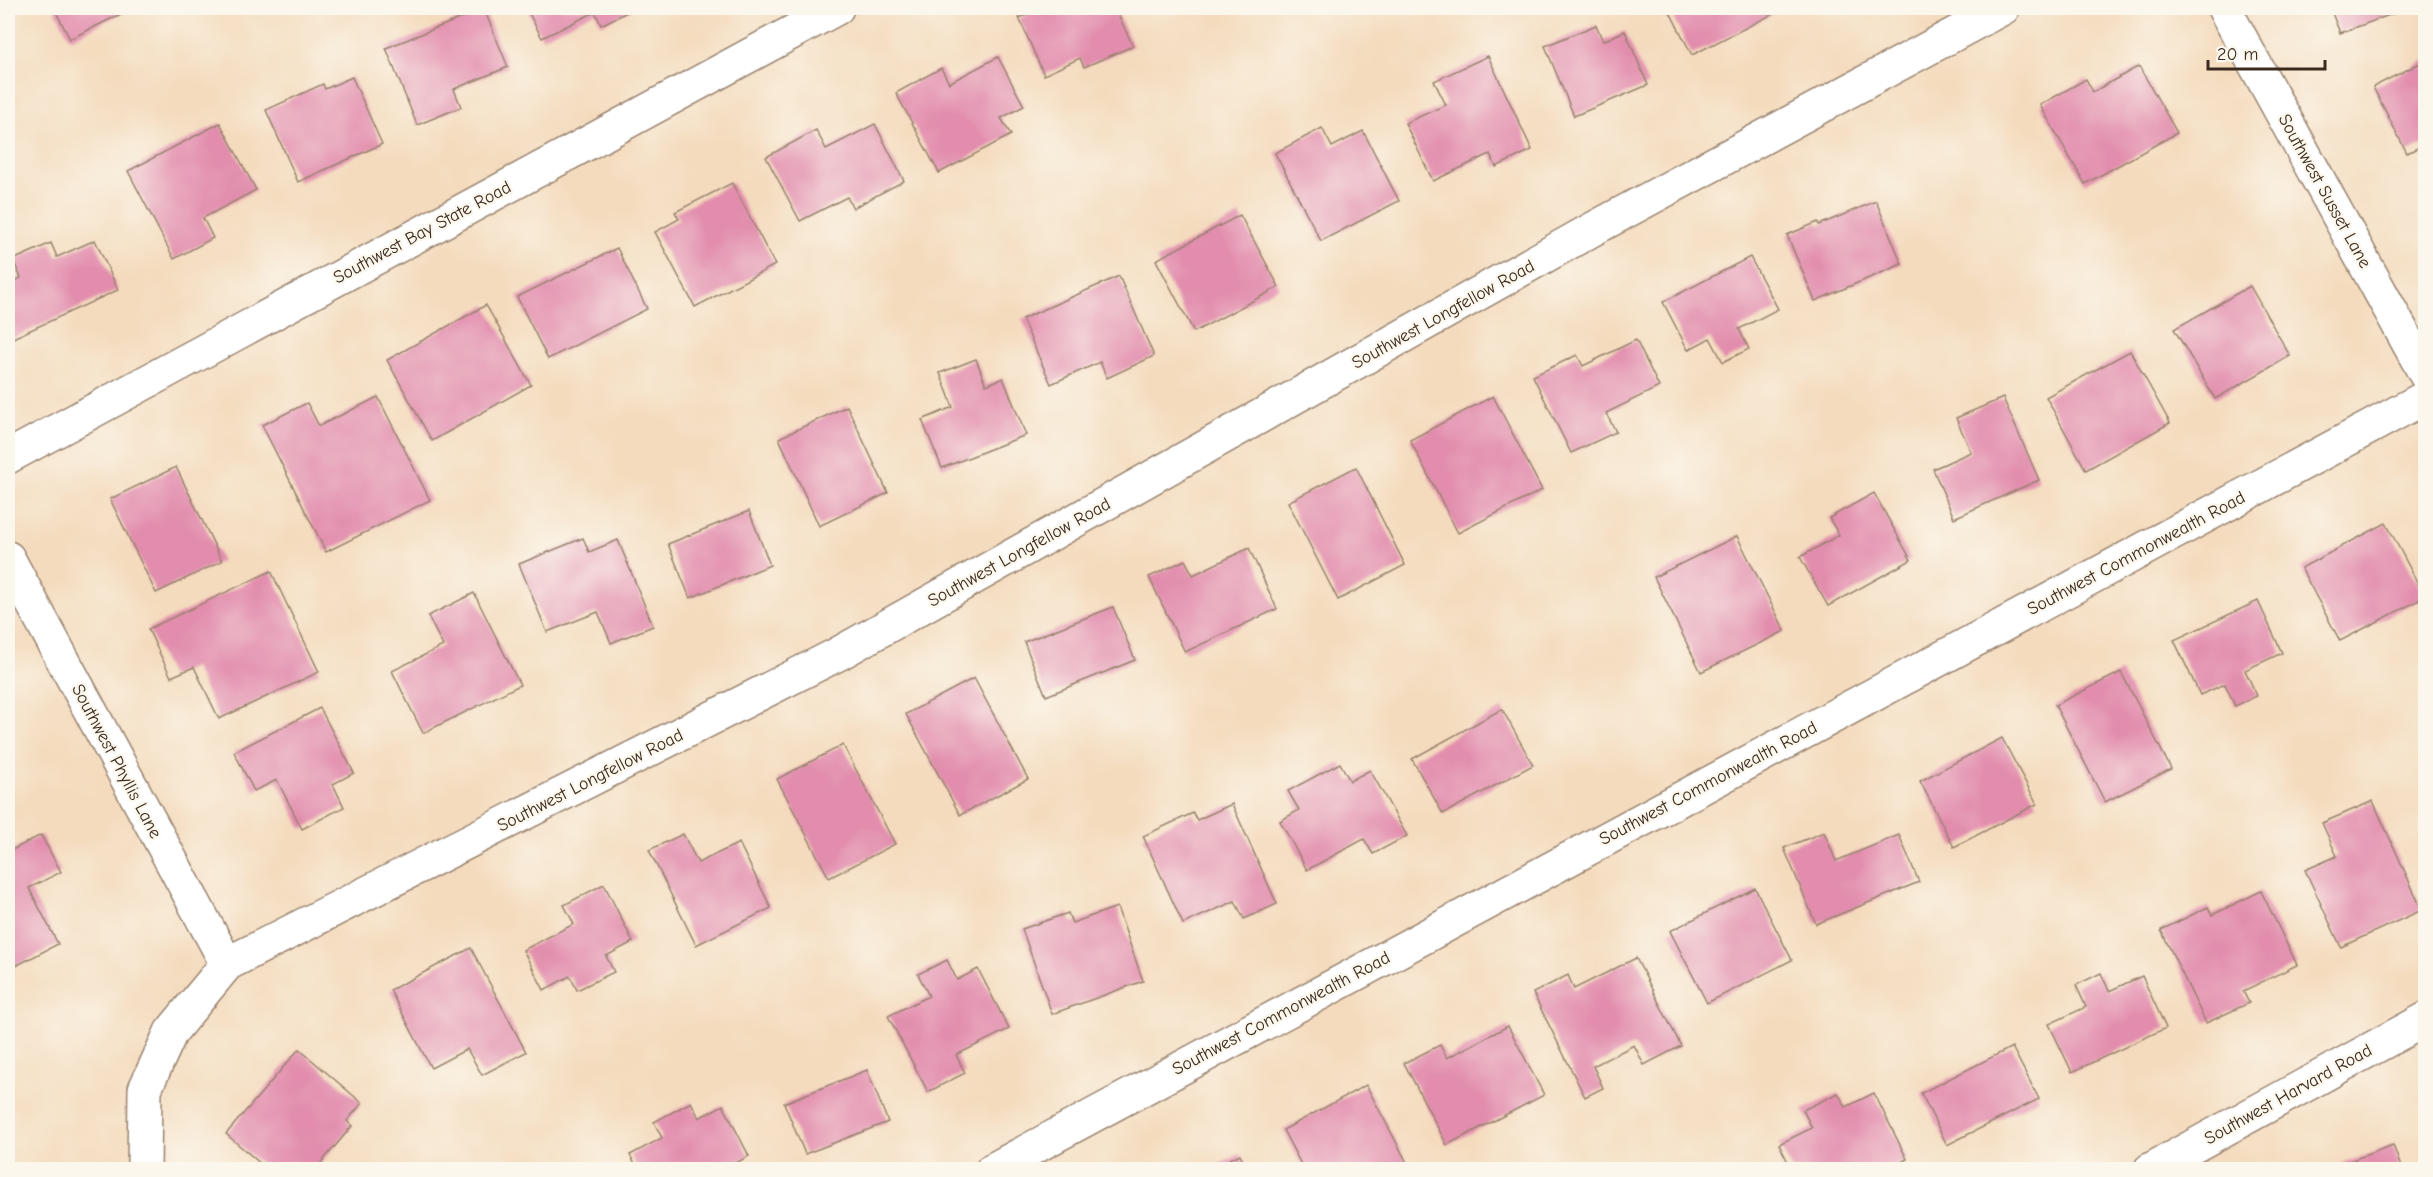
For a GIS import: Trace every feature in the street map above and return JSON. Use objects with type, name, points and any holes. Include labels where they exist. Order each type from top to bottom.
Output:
[{"type":"street","name":"Southwest Bay State Road","points":[[8,458],[837,8]]},
{"type":"street","name":"Southwest Longfellow Road","points":[[144,1170],[145,1089],[171,1032],[226,964],[838,654],[1593,229],[2003,8]]},
{"type":"street","name":"Southwest Susset Lane","points":[[2224,8],[2426,375]]},
{"type":"street","name":"Southwest Commonwealth Road","points":[[992,1170],[2426,397]]},
{"type":"street","name":"Southwest Phyllis Lane","points":[[8,558],[226,964]]},
{"type":"street","name":"Southwest Harvard Road","points":[[2150,1170],[2426,1019]]},
{"type":"building","points":[[54,8],[133,8],[70,39]]},
{"type":"building","points":[[526,8],[635,8],[601,25],[595,12],[542,38]]},
{"type":"building","points":[[1043,8],[1115,8],[1133,46],[1084,67],[1080,58],[1044,75],[1019,18]]},
{"type":"building","points":[[1668,8],[1773,8],[1775,13],[1692,55]]},
{"type":"building","points":[[2330,8],[2409,8],[2340,33]]},
{"type":"building","points":[[484,9],[508,67],[454,89],[461,107],[417,125],[386,48]]},
{"type":"building","points":[[1596,25],[1603,41],[1625,31],[1648,85],[1574,116],[1545,46]]},
{"type":"building","points":[[1488,56],[1532,150],[1496,167],[1490,154],[1433,181],[1405,123],[1446,105],[1434,81]]},
{"type":"building","points":[[998,57],[1024,106],[1001,118],[1011,135],[939,173],[896,93],[941,68],[949,83]]},
{"type":"building","points":[[2426,60],[2426,144],[2407,153],[2373,87]]},
{"type":"building","points":[[2139,66],[2177,133],[2085,184],[2040,105],[2086,79],[2093,92]]},
{"type":"building","points":[[352,77],[382,144],[298,182],[266,110],[323,84],[325,89]]},
{"type":"building","points":[[220,123],[256,190],[203,218],[213,238],[174,259],[128,171]]},
{"type":"building","points":[[875,124],[904,181],[853,208],[847,197],[800,221],[766,157],[816,130],[826,149]]},
{"type":"building","points":[[1322,128],[1332,147],[1363,131],[1399,201],[1321,241],[1275,153]]},
{"type":"building","points":[[732,183],[775,265],[695,307],[655,232],[679,219],[675,212]]},
{"type":"building","points":[[1876,201],[1902,264],[1815,301],[1787,235],[1818,222],[1819,225]]},
{"type":"building","points":[[1240,215],[1279,287],[1194,332],[1156,260]]},
{"type":"building","points":[[95,240],[118,290],[11,339],[8,330],[8,284],[21,278],[13,260],[51,243],[57,257]]},
{"type":"building","points":[[617,248],[647,309],[548,359],[517,297]]},
{"type":"building","points":[[1750,257],[1778,309],[1739,329],[1749,349],[1723,362],[1710,338],[1688,350],[1663,302]]},
{"type":"building","points":[[1119,276],[1154,356],[1107,378],[1100,362],[1051,384],[1022,319]]},
{"type":"building","points":[[2250,286],[2290,356],[2215,399],[2174,329]]},
{"type":"building","points":[[486,305],[531,385],[432,441],[387,360]]},
{"type":"building","points":[[1636,340],[1659,387],[1606,413],[1616,432],[1571,453],[1533,376],[1577,355],[1583,366]]},
{"type":"building","points":[[2130,351],[2170,423],[2086,470],[2046,397]]},
{"type":"building","points":[[976,359],[986,385],[1003,378],[1026,435],[942,468],[922,420],[953,407],[940,373]]},
{"type":"building","points":[[1493,396],[1542,490],[1458,533],[1410,440]]},
{"type":"building","points":[[378,397],[430,500],[326,552],[262,425],[307,403],[319,426]]},
{"type":"building","points":[[2003,398],[2039,480],[1954,518],[1933,469],[1971,452],[1956,418]]},
{"type":"building","points":[[847,406],[888,493],[819,526],[779,438]]},
{"type":"building","points":[[176,467],[222,561],[156,593],[110,499]]},
{"type":"building","points":[[1356,467],[1405,565],[1338,600],[1288,502]]},
{"type":"building","points":[[1874,493],[1911,560],[1828,606],[1800,557],[1839,535],[1829,518]]},
{"type":"building","points":[[749,511],[770,565],[690,598],[668,544]]},
{"type":"building","points":[[2386,523],[2425,597],[2340,641],[2301,568]]},
{"type":"building","points":[[1737,536],[1785,631],[1701,672],[1654,577]]},
{"type":"building","points":[[583,538],[589,552],[618,540],[653,626],[611,643],[598,612],[547,632],[519,564]]},
{"type":"building","points":[[1249,548],[1277,609],[1185,652],[1149,577],[1185,560],[1193,575]]},
{"type":"building","points":[[271,571],[319,672],[219,719],[194,667],[171,677],[148,629]]},
{"type":"building","points":[[474,593],[520,685],[423,733],[392,671],[443,646],[428,616]]},
{"type":"building","points":[[2258,601],[2282,653],[2245,670],[2257,696],[2235,706],[2225,684],[2200,695],[2174,640]]},
{"type":"building","points":[[1113,607],[1135,660],[1046,696],[1024,642]]},
{"type":"building","points":[[2121,672],[2171,769],[2105,802],[2055,705]]},
{"type":"building","points":[[974,678],[1028,779],[960,815],[906,714]]},
{"type":"building","points":[[320,708],[354,773],[333,784],[344,807],[302,829],[277,780],[254,791],[234,752]]},
{"type":"building","points":[[1502,709],[1533,765],[1443,814],[1412,759]]},
{"type":"building","points":[[2002,738],[2037,804],[1954,847],[1920,781]]},
{"type":"building","points":[[843,745],[895,844],[829,878],[777,779]]},
{"type":"building","points":[[1340,763],[1350,781],[1370,770],[1407,836],[1373,854],[1364,839],[1307,870],[1280,821],[1299,810],[1288,791]]},
{"type":"building","points":[[2373,801],[2422,910],[2341,947],[2305,870],[2337,856],[2322,823]]},
{"type":"building","points":[[1232,804],[1277,904],[1244,919],[1235,901],[1183,924],[1143,836],[1193,813],[1197,820]]},
{"type":"building","points":[[1824,832],[1836,861],[1899,835],[1919,882],[1816,924],[1784,848]]},
{"type":"building","points":[[683,834],[698,863],[739,843],[771,908],[696,945],[649,850]]},
{"type":"building","points":[[41,835],[61,872],[29,888],[58,944],[8,970],[8,852]]},
{"type":"building","points":[[604,884],[633,942],[606,956],[614,972],[577,990],[570,976],[544,990],[523,950],[574,924],[564,905]]},
{"type":"building","points":[[1755,888],[1792,960],[1707,1003],[1670,931]]},
{"type":"building","points":[[2261,891],[2297,965],[2243,991],[2249,1003],[2206,1023],[2161,930],[2208,907],[2212,915]]},
{"type":"building","points":[[1117,907],[1143,981],[1052,1014],[1022,929],[1068,913],[1072,923]]},
{"type":"building","points":[[471,948],[526,1052],[482,1075],[467,1049],[431,1068],[390,990]]},
{"type":"building","points":[[1636,958],[1681,1046],[1644,1065],[1634,1045],[1593,1066],[1603,1088],[1585,1097],[1533,993],[1568,975],[1574,989]]},
{"type":"building","points":[[947,960],[957,980],[978,969],[1009,1029],[956,1055],[965,1073],[928,1092],[888,1016],[929,996],[918,974]]},
{"type":"building","points":[[2101,973],[2109,991],[2142,976],[2166,1028],[2072,1072],[2049,1024],[2086,1007],[2076,985]]},
{"type":"building","points":[[1508,1026],[1544,1095],[1447,1145],[1404,1063],[1440,1045],[1447,1058]]},
{"type":"building","points":[[2012,1047],[2039,1099],[1947,1145],[1921,1093]]},
{"type":"building","points":[[299,1049],[362,1103],[347,1121],[352,1126],[315,1170],[268,1170],[226,1134]]},
{"type":"building","points":[[867,1070],[888,1122],[805,1154],[784,1103]]},
{"type":"building","points":[[1366,1085],[1411,1170],[1304,1170],[1283,1130]]},
{"type":"building","points":[[1838,1093],[1846,1107],[1874,1093],[1907,1159],[1886,1170],[1792,1170],[1779,1144],[1812,1128],[1803,1110]]},
{"type":"building","points":[[691,1102],[699,1118],[723,1105],[749,1156],[723,1170],[638,1170],[630,1155],[662,1138],[654,1122]]},
{"type":"building","points":[[2393,1145],[2402,1170],[2328,1170],[2328,1169]]},
{"type":"building","points":[[1240,1154],[1248,1170],[1208,1170]]}]
